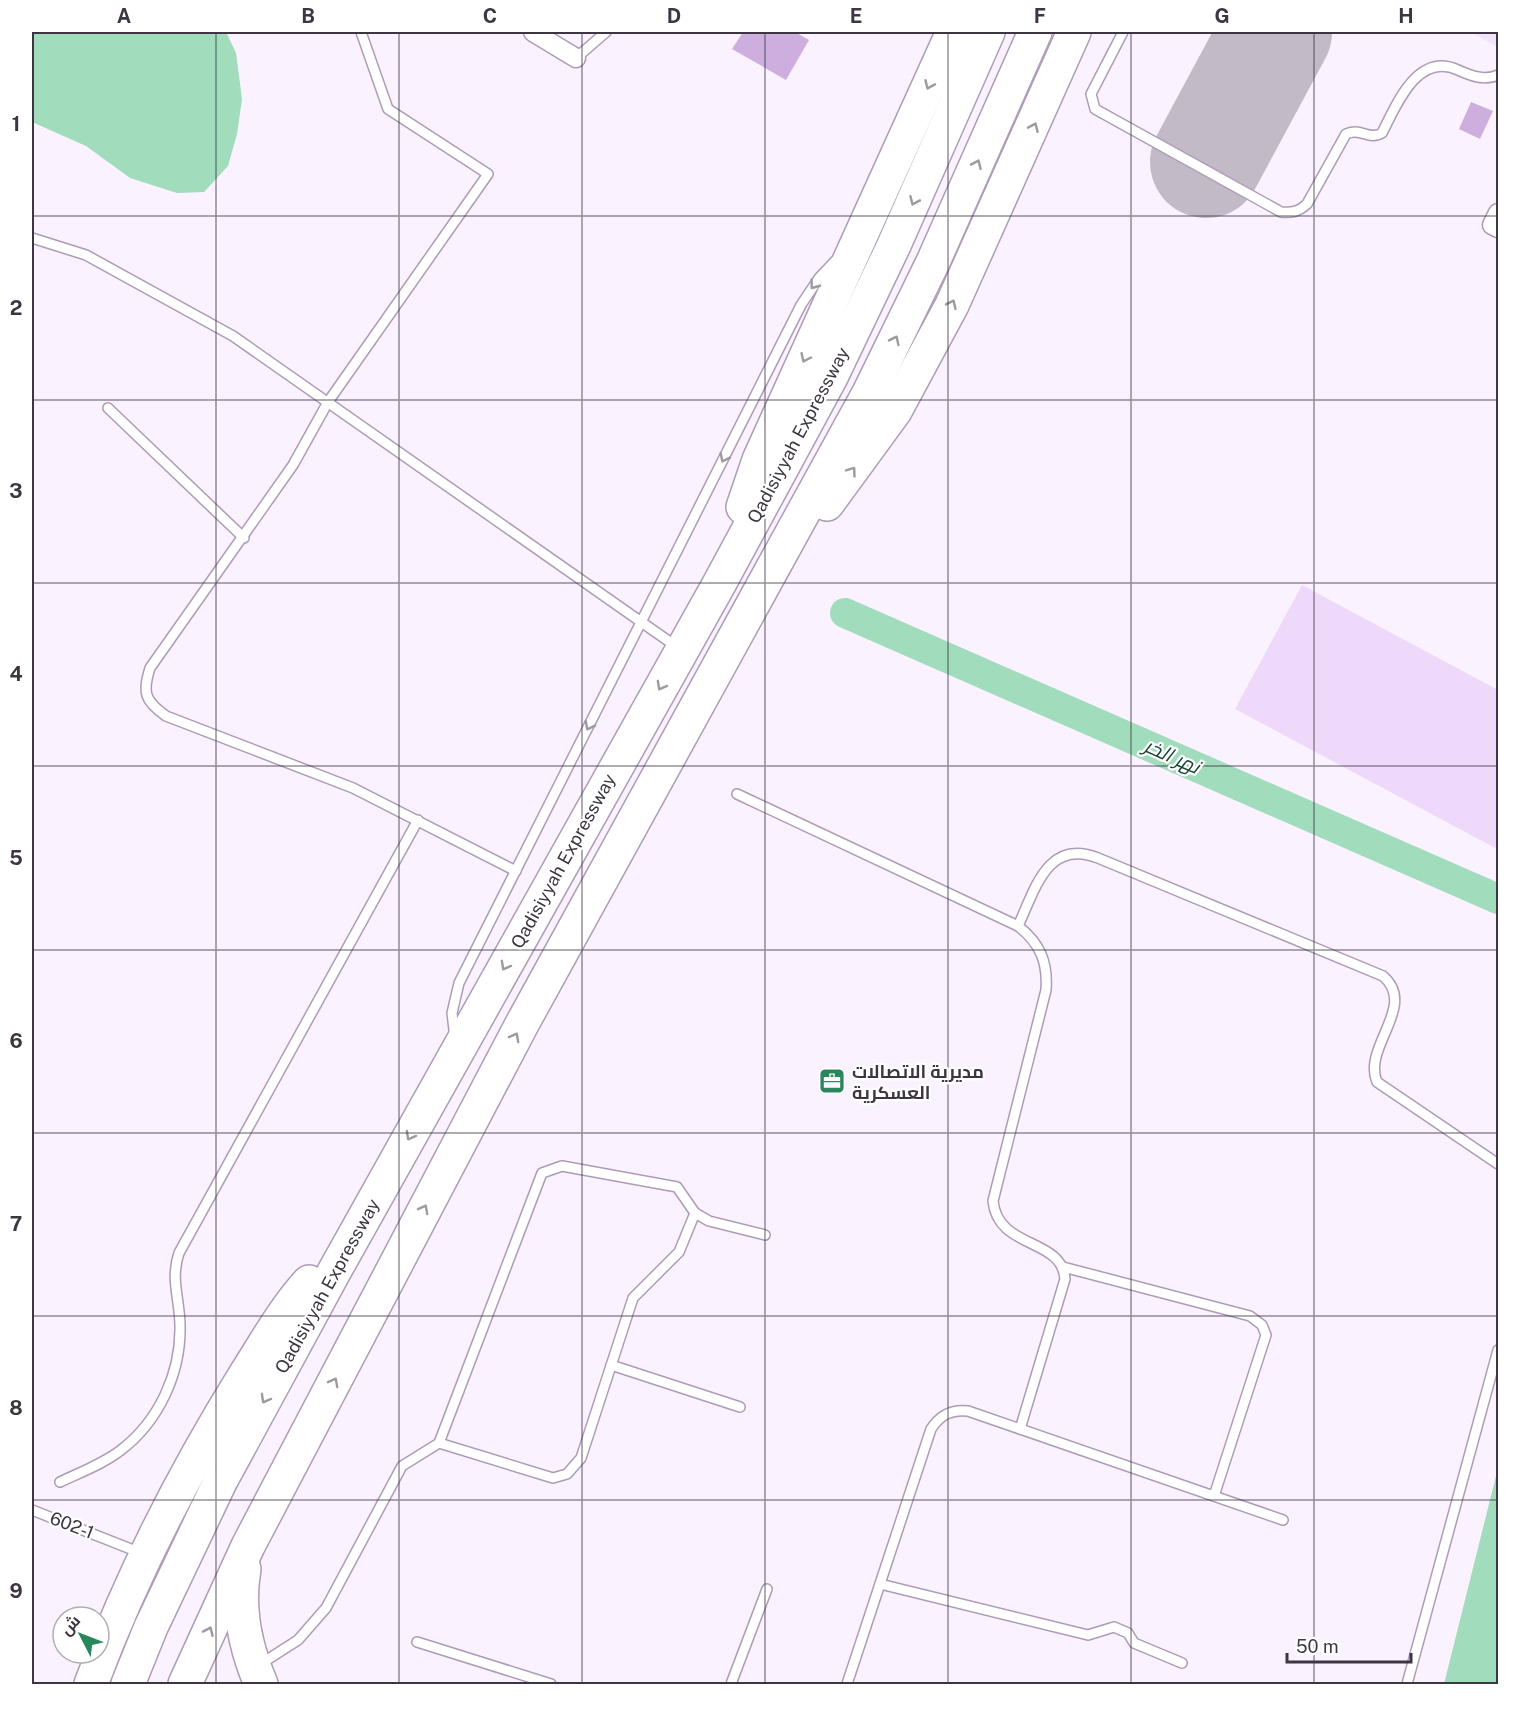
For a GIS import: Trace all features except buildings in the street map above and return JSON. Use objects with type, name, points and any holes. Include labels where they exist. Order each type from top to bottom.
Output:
[{"type":"highway","points":[[718,586],[759,460],[952,32]]},
{"type":"highway","name":"Qadisiyyah Expressway","points":[[128,1684],[151,1627],[220,1482],[335,1270],[718,586],[831,377],[894,245],[988,32]]},
{"type":"highway","points":[[185,1684],[248,1546],[522,1024],[869,393],[933,262],[1035,32]]},
{"type":"highway","points":[[754,602],[895,411],[951,305],[1074,32]]},
{"type":"highway","points":[[91,1684],[118,1615],[185,1477],[259,1353],[311,1279],[335,1270]]},
{"type":"highway","points":[[248,1546],[242,1576],[242,1607],[246,1638],[258,1676]]},
{"type":"street","points":[[533,32],[576,58]]},
{"type":"street","points":[[1498,213],[1492,225],[1498,228]]},
{"type":"lane","points":[[361,32],[388,109],[488,174],[328,402],[293,465],[244,538],[150,668],[144,686],[150,705],[166,716],[353,788],[516,871]]},
{"type":"lane","points":[[576,58],[606,32]]},
{"type":"lane","points":[[1123,32],[1091,94],[1095,109],[1281,212],[1290,213],[1300,210],[1306,204],[1346,134],[1357,131],[1371,136],[1382,134],[1409,81],[1432,68],[1453,68],[1475,77],[1498,75]]},
{"type":"lane","points":[[32,238],[86,255],[233,336],[681,650]]},
{"type":"lane","points":[[459,1049],[452,1025],[456,992],[801,305],[825,272],[856,246]]},
{"type":"lane","points":[[108,408],[244,538]]},
{"type":"lane","points":[[737,794],[1018,926],[1039,947],[1047,975],[993,1201],[994,1208],[1005,1229],[1056,1257],[1063,1267],[1064,1285],[1020,1429]]},
{"type":"lane","points":[[60,1482],[121,1450],[137,1436],[162,1401],[171,1382],[180,1340],[174,1280],[179,1253],[418,820]]},
{"type":"lane","points":[[1018,926],[1048,866],[1062,856],[1080,853],[1098,858],[1383,976],[1393,987],[1396,1000],[1374,1066],[1377,1082],[1498,1164]]},
{"type":"lane","points":[[258,1676],[298,1640],[326,1608],[402,1466],[439,1443],[542,1173],[562,1166],[677,1187],[695,1213],[709,1221],[765,1235]]},
{"type":"lane","points":[[439,1443],[553,1478],[567,1474],[581,1458],[633,1298],[679,1252],[695,1213]]},
{"type":"lane","points":[[1063,1267],[1250,1316],[1262,1325],[1266,1335],[1214,1496]]},
{"type":"lane","points":[[1407,1684],[1498,1350]]},
{"type":"lane","points":[[612,1365],[740,1407]]},
{"type":"lane","points":[[847,1684],[935,1423],[946,1414],[960,1410],[1283,1520]]},
{"type":"lane","name":"602-1","points":[[32,1510],[147,1555]]},
{"type":"lane","points":[[880,1584],[1088,1635],[1114,1627],[1128,1633],[1134,1643],[1182,1663]]},
{"type":"lane","points":[[731,1684],[766,1589]]},
{"type":"lane","points":[[417,1642],[551,1684]]},
{"type":"shaded area","points":[[32,32],[226,32],[236,53],[242,99],[237,134],[228,166],[204,192],[177,193],[130,178],[86,146],[32,122]]},
{"type":"shaded area","points":[[1470,32],[1498,32],[1498,42],[1496,46]]},
{"type":"shaded area","points":[[1302,585],[1498,690],[1498,842],[1495,848],[1235,709]]},
{"type":"shaded area","points":[[1498,1468],[1498,1684],[1444,1684]]},
{"type":"waterway","name":"نهر الخر","points":[[845,613],[1498,899]]},
{"type":"runway","points":[[1206,162],[1276,32]]},
{"type":"place","name":"مديرية الاتصالات العسكرية","points":[[832,1081]]}]
